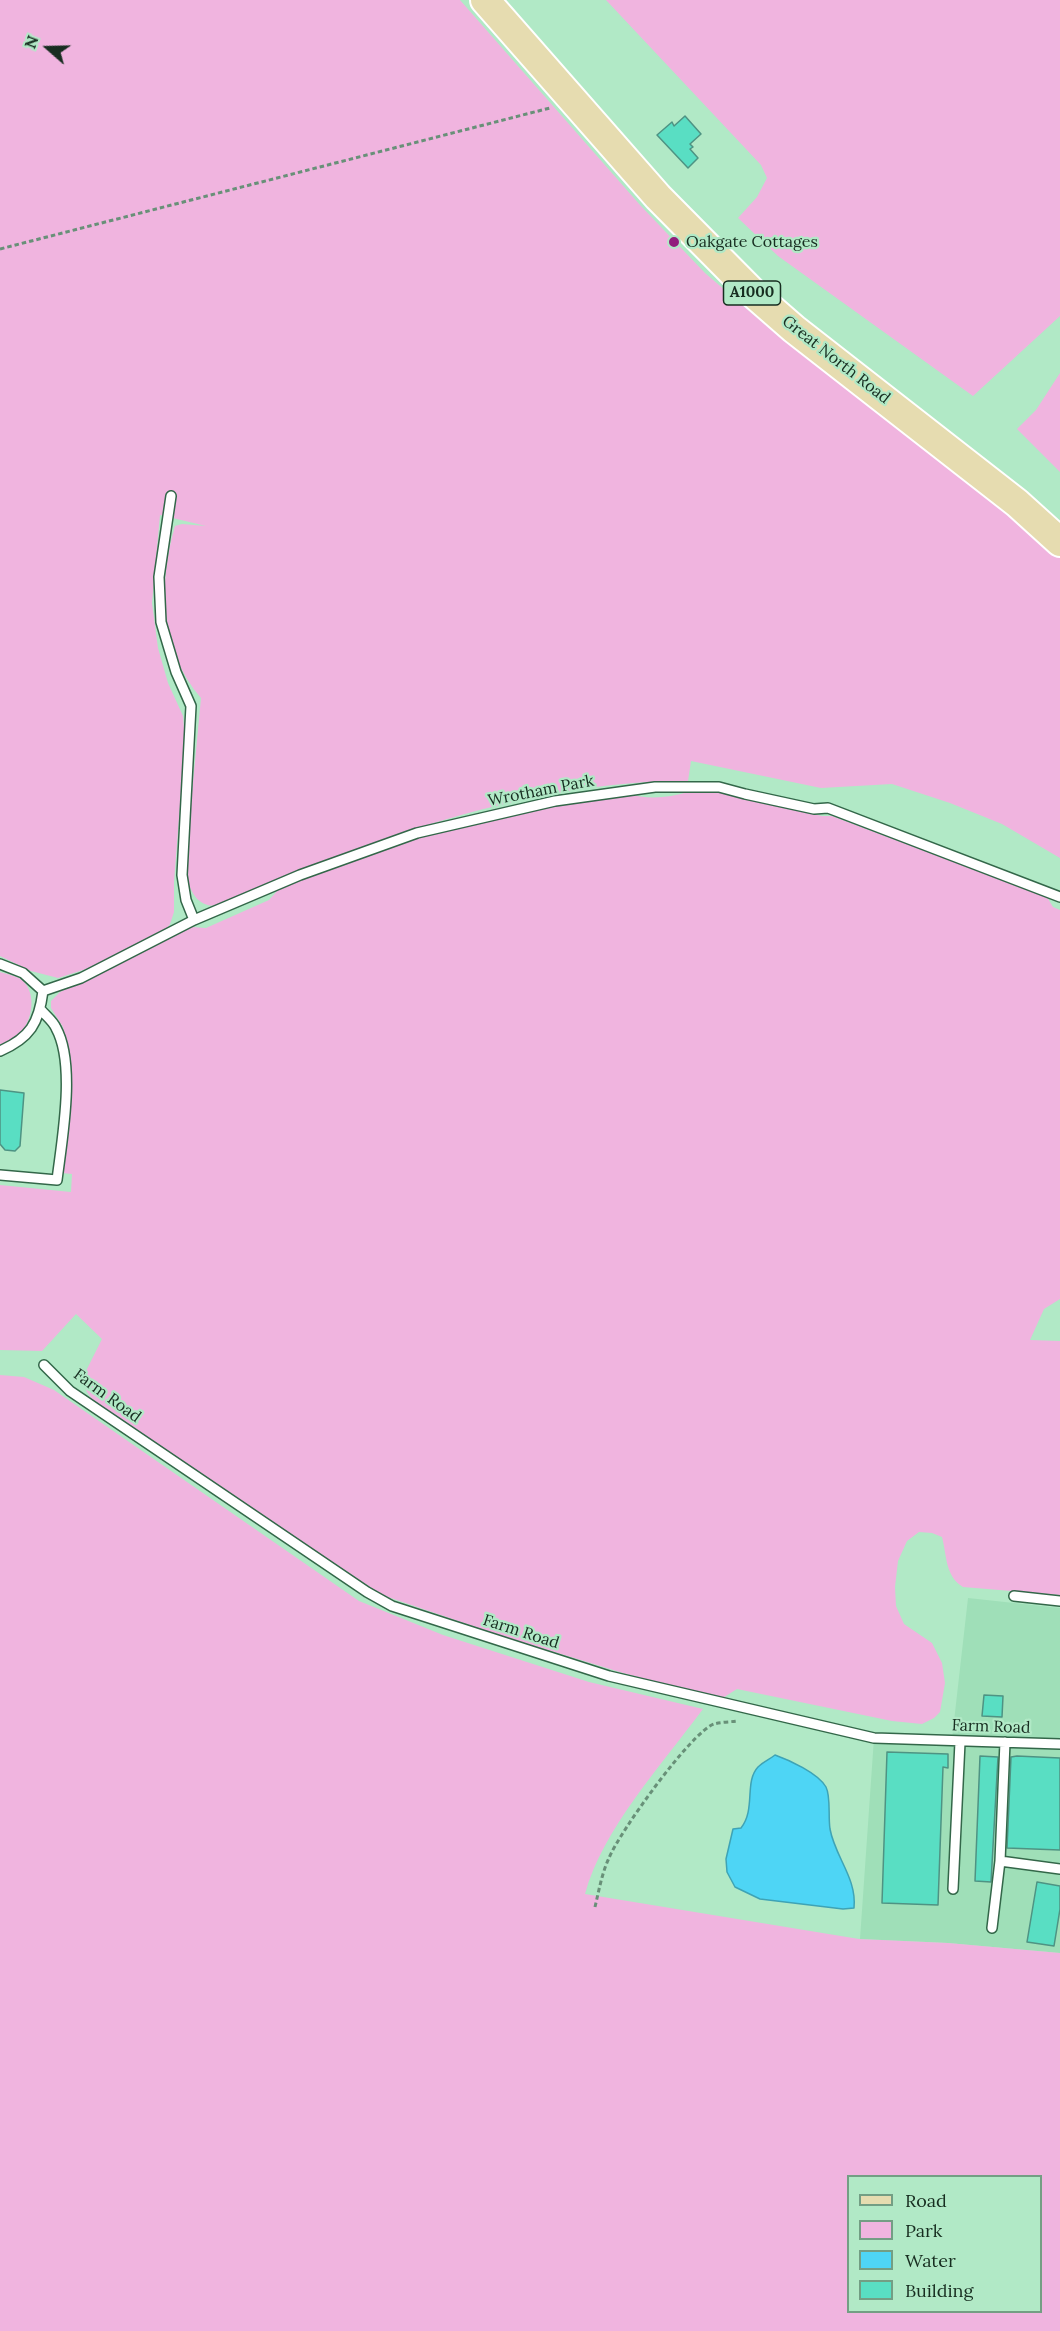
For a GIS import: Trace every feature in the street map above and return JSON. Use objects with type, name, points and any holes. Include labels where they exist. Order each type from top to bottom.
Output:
[{"type":"main road","name":"Great North Road","points":[[485,0],[658,197],[755,295],[794,329],[1017,503],[1060,542]]},
{"type":"lane","points":[[171,496],[159,577],[161,622],[176,672],[191,706],[182,875],[186,900],[194,920]]},
{"type":"lane","name":"Wrotham Park","points":[[43,991],[81,978],[194,920],[300,875],[417,833],[555,801],[655,787],[719,787],[814,809],[828,808],[1060,897]]},
{"type":"lane","points":[[0,964],[23,973],[43,991],[41,1011],[33,1026],[18,1043],[0,1051]]},
{"type":"lane","points":[[0,1175],[57,1180],[64,1123],[66,1056],[56,1026],[41,1011]]},
{"type":"lane","name":"Farm Road","points":[[44,1365],[70,1391],[367,1592],[392,1606],[632,1682],[874,1738],[1060,1744]]},
{"type":"lane","points":[[1014,1596],[1060,1601]]},
{"type":"lane","points":[[953,1889],[960,1742]]},
{"type":"lane","points":[[992,1928],[1000,1861],[1005,1742]]},
{"type":"lane","points":[[1000,1861],[1060,1869]]},
{"type":"path","points":[[0,249],[549,109],[568,93]]},
{"type":"path","points":[[595,1906],[603,1874],[619,1838],[684,1752],[712,1724],[741,1720]]},
{"type":"shaded area","points":[[968,1598],[1060,1608],[1060,1953],[948,1943],[860,1939],[874,1738],[952,1739]]},
{"type":"green space","points":[[0,0],[460,0],[640,205],[705,273],[782,339],[1008,512],[1060,556],[1060,858],[1002,824],[950,803],[892,784],[821,788],[691,761],[688,781],[629,783],[570,791],[450,818],[334,858],[224,904],[207,905],[196,897],[185,867],[201,698],[187,679],[177,659],[166,616],[165,593],[166,571],[175,526],[182,524],[206,526],[160,515],[152,603],[158,648],[168,683],[183,716],[185,741],[174,882],[174,912],[170,924],[163,934],[105,963],[58,978],[31,971],[0,956]]},
{"type":"green space","points":[[606,0],[1060,0],[1060,316],[973,396],[778,256],[738,218],[757,197],[767,178],[761,165]]},
{"type":"green space","points":[[1060,373],[1060,472],[1017,429],[1036,410]]},
{"type":"green space","points":[[688,792],[722,793],[822,816],[832,816],[1047,897],[1053,907],[1060,910],[1060,1299],[1044,1309],[1030,1340],[1060,1341],[1060,1595],[963,1587],[950,1571],[942,1537],[919,1532],[907,1541],[898,1561],[895,1587],[896,1606],[904,1624],[932,1643],[942,1663],[945,1683],[940,1712],[922,1724],[892,1721],[737,1689],[721,1699],[623,1673],[502,1636],[382,1595],[97,1406],[87,1392],[82,1379],[102,1339],[76,1314],[42,1351],[0,1350],[0,1185],[71,1192],[72,1174],[62,1173],[70,1061],[63,1027],[51,1008],[51,1001],[60,992],[192,927],[206,928],[269,900],[278,890],[407,841],[500,817],[626,793],[642,797],[657,797]]},
{"type":"green space","points":[[0,972],[22,980],[27,986],[31,1002],[29,1019],[21,1034],[12,1041],[2,1044],[0,1044]]},
{"type":"green space","points":[[0,1375],[24,1377],[54,1390],[359,1601],[443,1635],[589,1682],[703,1709],[619,1822],[593,1870],[585,1894],[859,1939],[948,1943],[1060,1953],[1060,2331],[0,2331]]},
{"type":"water","points":[[775,1755],[810,1772],[826,1787],[830,1829],[849,1877],[854,1908],[843,1909],[760,1899],[735,1887],[727,1872],[726,1859],[733,1829],[741,1828],[748,1813],[754,1773],[760,1765]]},
{"type":"building","points":[[685,116],[701,134],[690,144],[693,147],[690,149],[698,158],[688,168],[657,135],[672,122],[674,126]]},
{"type":"building","points":[[0,1090],[24,1093],[20,1146],[15,1151],[5,1150],[0,1144]]},
{"type":"building","points":[[984,1695],[1003,1696],[1002,1717],[982,1716]]},
{"type":"building","points":[[887,1752],[948,1754],[948,1768],[943,1767],[938,1905],[882,1903]]},
{"type":"building","points":[[980,1756],[998,1757],[991,1882],[975,1881]]},
{"type":"building","points":[[1011,1757],[1060,1758],[1060,1850],[1007,1848]]},
{"type":"building","points":[[1037,1882],[1060,1886],[1060,1909],[1054,1946],[1027,1942]]},
{"type":"place","name":"Oakgate Cottages","points":[[674,242]]}]
